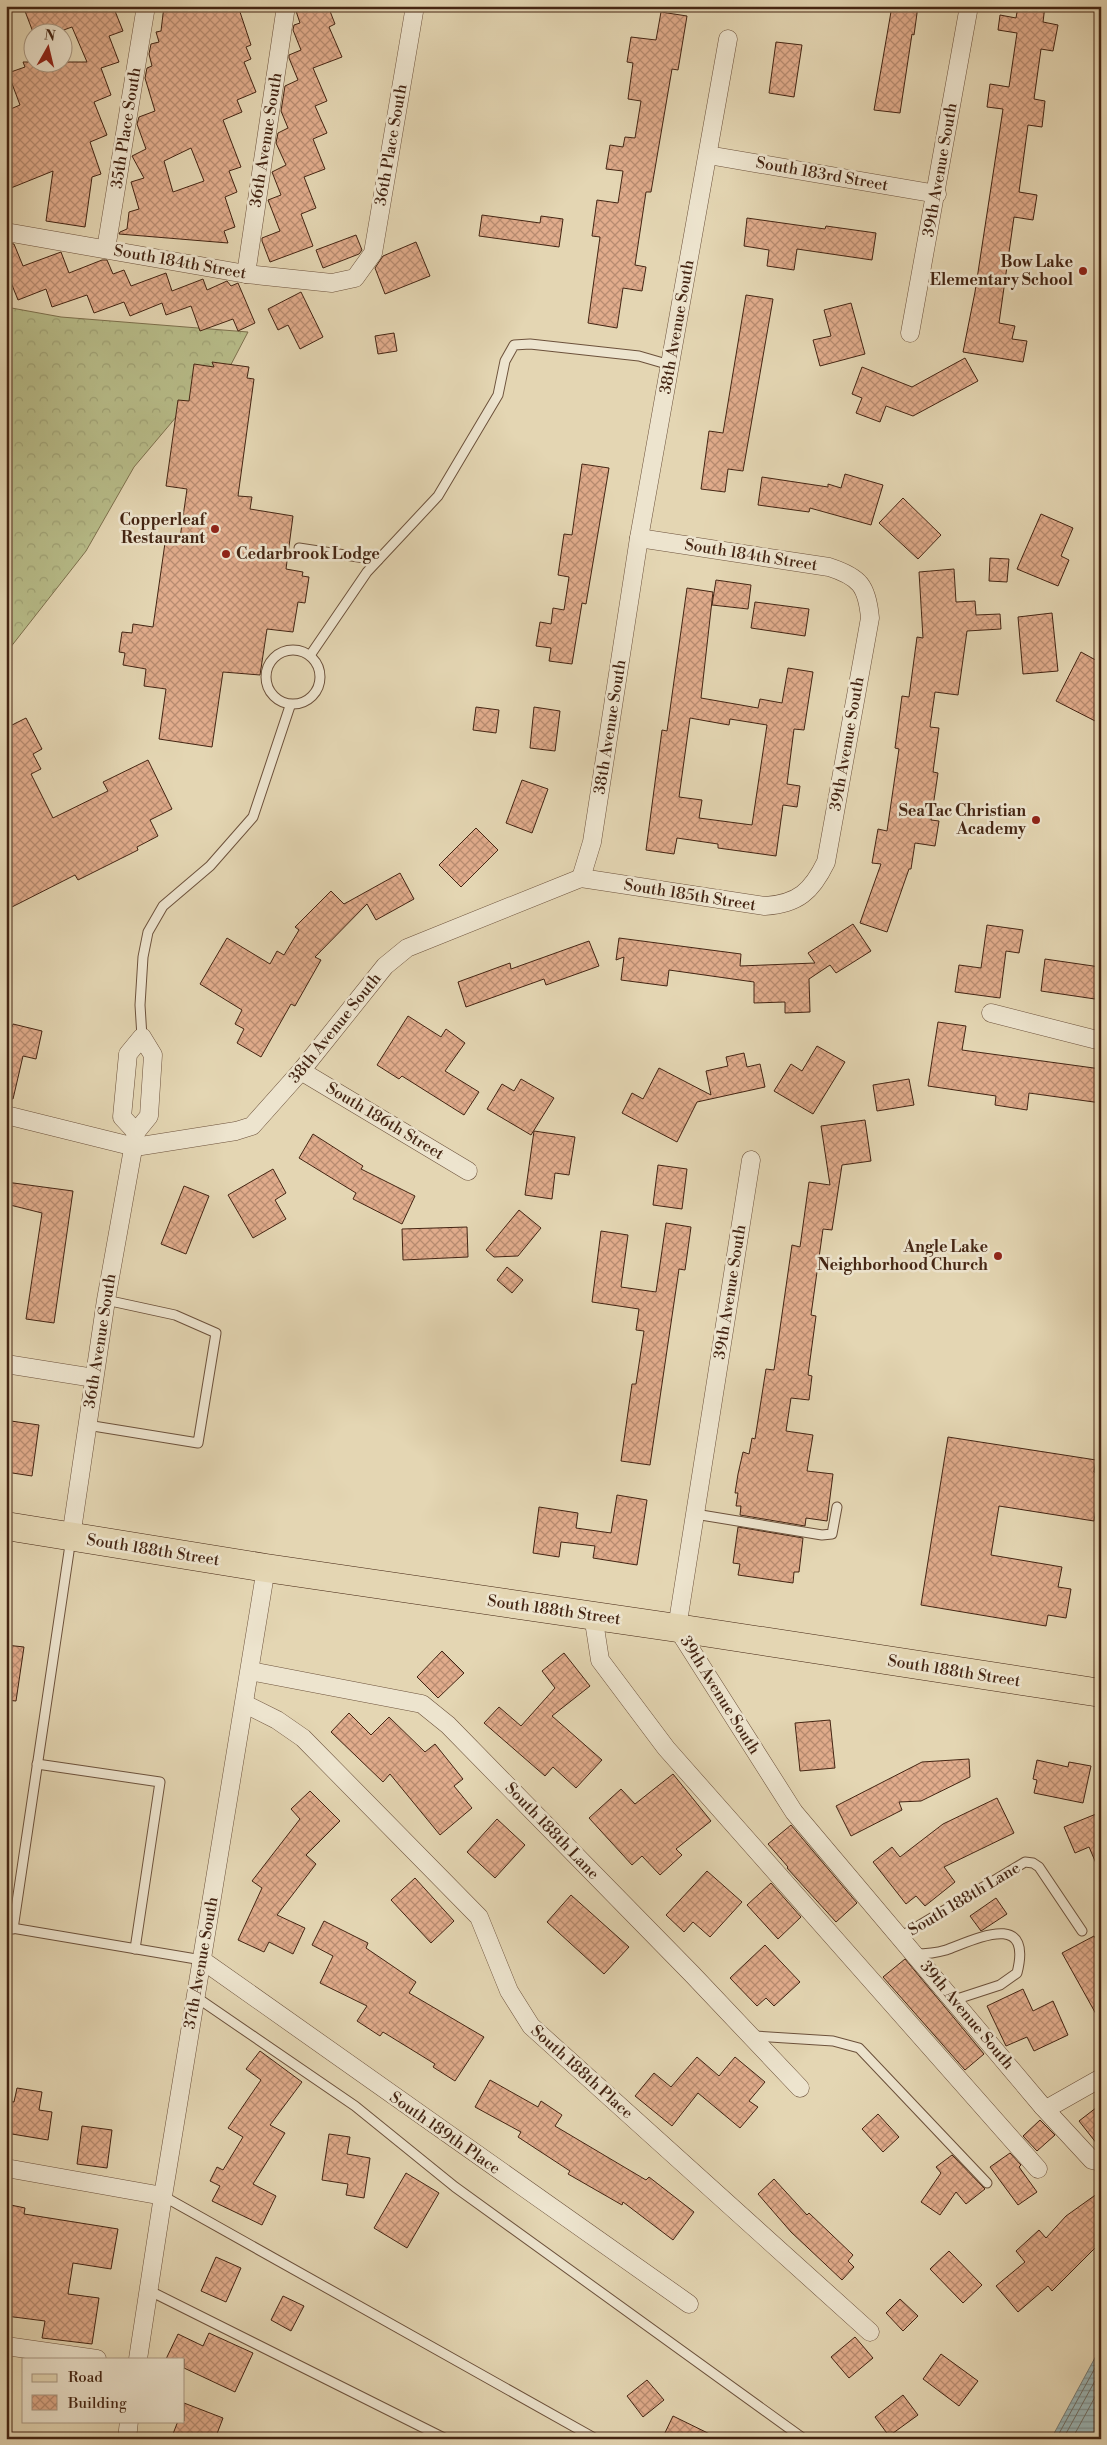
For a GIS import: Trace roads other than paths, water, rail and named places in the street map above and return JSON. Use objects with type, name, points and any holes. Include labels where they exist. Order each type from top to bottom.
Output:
[{"type":"main road","name":"South 188th Street","points":[[6,1526],[266,1568],[677,1628],[1101,1693]]},
{"type":"street","name":"35th Place South","points":[[106,249],[146,6]]},
{"type":"street","name":"36th Avenue South","points":[[246,274],[286,6]]},
{"type":"street","name":"36th Place South","points":[[354,278],[373,253],[415,6]]},
{"type":"street","name":"39th Avenue South","points":[[910,333],[937,194],[969,6]]},
{"type":"street","name":"38th Avenue South","points":[[135,1139],[236,1131],[252,1126],[301,1072],[385,966],[407,948],[581,878],[592,842],[640,538],[728,39]]},
{"type":"street","name":"South 183rd Street","points":[[708,155],[937,194]]},
{"type":"street","name":"South 184th Street","points":[[6,232],[246,274],[332,284],[354,278]]},
{"type":"street","name":"South 184th Street","points":[[640,538],[829,567],[845,572],[860,582]]},
{"type":"street","name":"39th Avenue South","points":[[798,898],[817,882],[826,862],[870,618],[868,599],[860,582]]},
{"type":"street","name":"South 185th Street","points":[[581,878],[765,906],[783,905],[798,898]]},
{"type":"street","points":[[991,1013],[1101,1041]]},
{"type":"street","name":"36th Avenue South","points":[[71,1537],[106,1300],[135,1139],[149,1116],[153,1055],[142,1038]]},
{"type":"street","points":[[135,1139],[122,1117],[128,1054],[142,1038]]},
{"type":"street","name":"South 186th Street","points":[[301,1072],[468,1171]]},
{"type":"street","points":[[6,1115],[135,1139]]},
{"type":"street","name":"39th Avenue South","points":[[751,1160],[677,1628],[794,1812],[1044,2107],[1092,2160],[1101,2162]]},
{"type":"street","points":[[6,1364],[94,1378]]},
{"type":"street","name":"37th Avenue South","points":[[138,2358],[266,1568]]},
{"type":"street","points":[[593,1616],[600,1660],[666,1748],[1038,2169]]},
{"type":"street","name":"South 188th Lane","points":[[250,1671],[422,1704],[448,1725],[800,2088]]},
{"type":"street","name":"South 188th Place","points":[[245,1704],[277,1720],[303,1738],[479,1917],[508,1991],[531,2026],[870,2332]]},
{"type":"street","name":"South 189th Place","points":[[202,1960],[689,2304]]},
{"type":"street","points":[[1044,2107],[1048,2108],[1101,2078]]},
{"type":"street","points":[[6,2168],[163,2196]]},
{"type":"street","points":[[6,2346],[90,2358]]},
{"type":"street","points":[[127,2439],[129,2422]]},
{"type":"lane","points":[[311,654],[367,572],[438,496],[498,395],[505,361],[514,346],[530,344],[639,356],[670,365]]},
{"type":"lane","points":[[299,548],[378,560]]},
{"type":"lane","points":[[288,650],[311,654],[321,674],[318,690],[312,699],[290,706],[274,698],[265,682],[267,667],[277,654],[288,650]]},
{"type":"lane","points":[[142,1038],[140,1005],[142,958],[148,932],[163,906],[210,866],[253,817],[290,706]]},
{"type":"lane","points":[[87,1425],[198,1443],[216,1333],[175,1315],[106,1300]]},
{"type":"lane","points":[[695,1514],[822,1535],[832,1534],[837,1507]]},
{"type":"lane","points":[[71,1537],[10,1928],[202,1960]]},
{"type":"lane","points":[[37,1764],[160,1782],[135,1949]]},
{"type":"lane","name":"South 188th Lane","points":[[900,1937],[1025,1862],[1033,1863],[1040,1867],[1082,1931]]},
{"type":"lane","points":[[915,1954],[944,1950],[992,1932],[1010,1936],[1018,1944],[1021,1957],[1017,1974],[1000,1985],[954,2000]]},
{"type":"lane","points":[[196,1996],[355,2106],[455,2187],[804,2439]]},
{"type":"lane","points":[[751,2036],[833,2041],[859,2048],[987,2183]]},
{"type":"lane","points":[[163,2196],[596,2439]]},
{"type":"lane","points":[[148,2290],[446,2439]]},
{"type":"water","points":[[1101,2350],[1101,2439],[1051,2439],[1097,2354]]},
{"type":"place","name":"Bow Lake Elementary School","points":[[1083,271]]},
{"type":"place","name":"Copperleaf Restaurant","points":[[215,529]]},
{"type":"place","name":"Cedarbrook Lodge","points":[[226,554]]},
{"type":"place","name":"SeaTac Christian Academy","points":[[1036,820]]},
{"type":"place","name":"Angle Lake Neighborhood Church","points":[[998,1256]]}]
